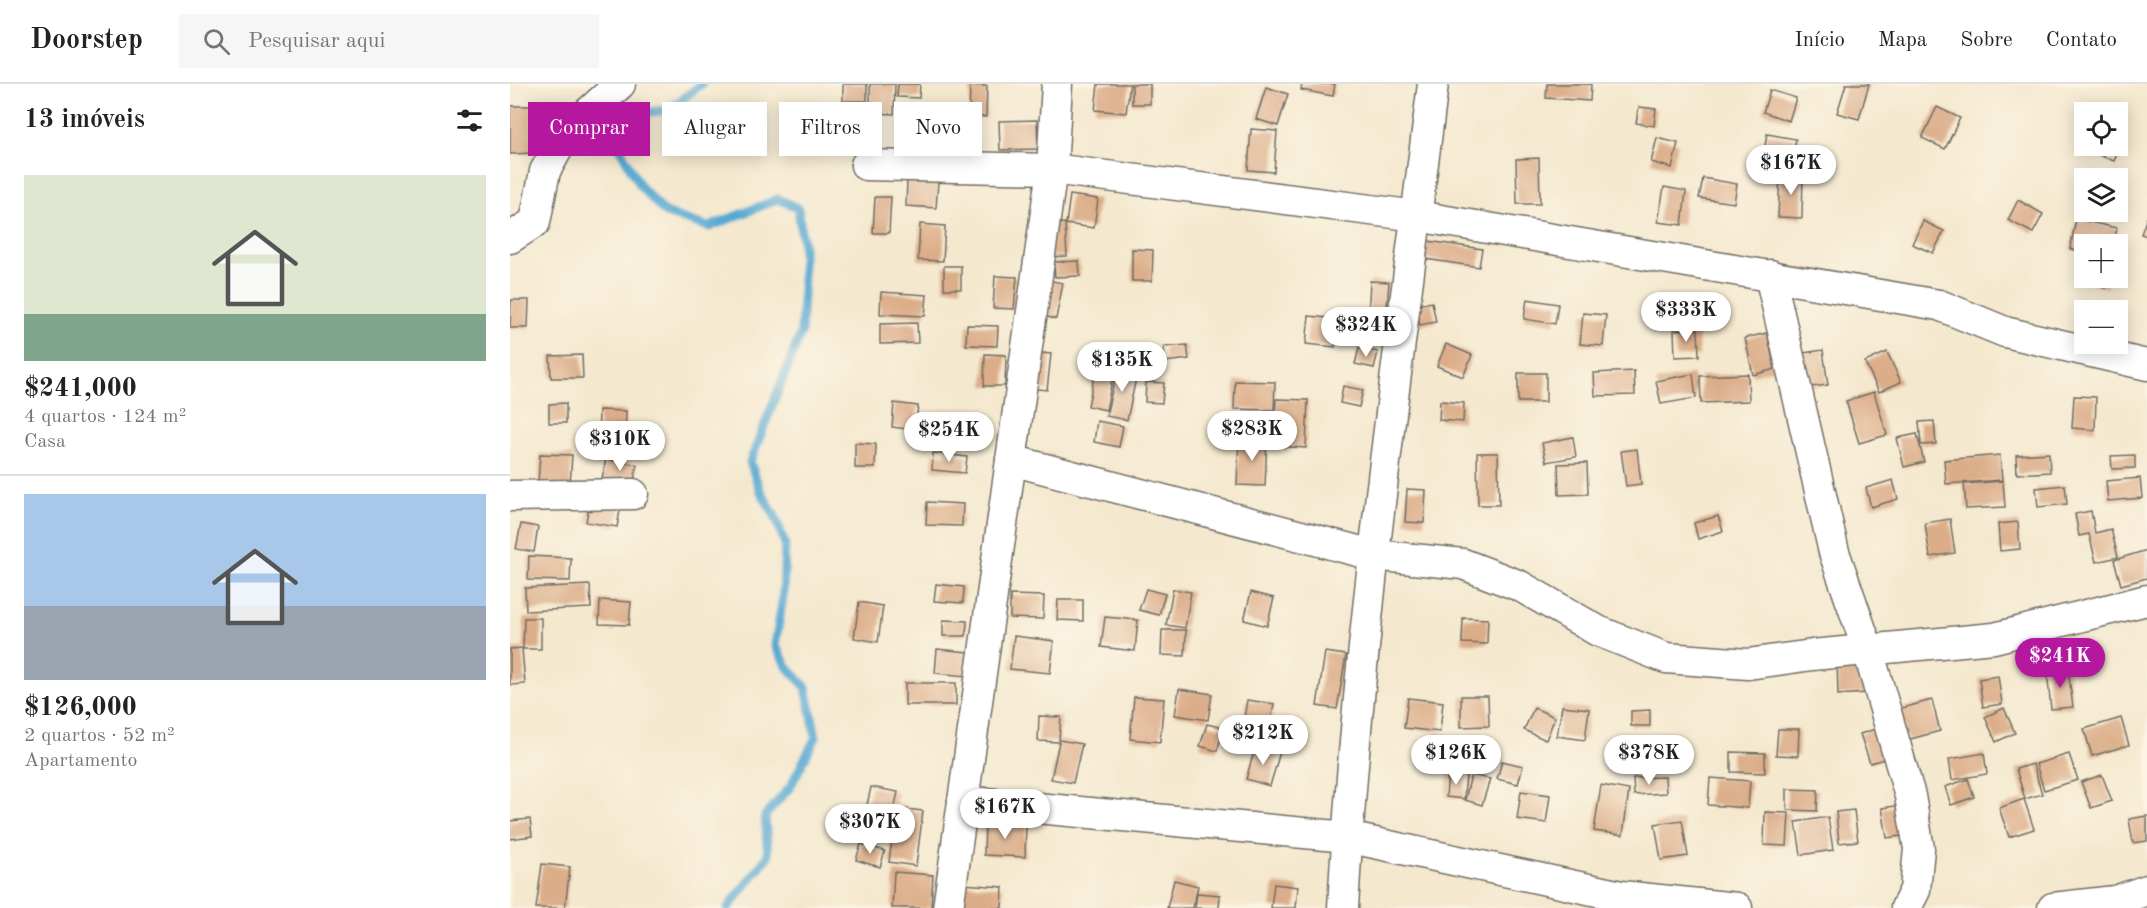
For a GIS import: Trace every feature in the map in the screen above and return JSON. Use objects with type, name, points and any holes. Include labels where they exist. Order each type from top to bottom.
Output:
[{"type":"street","points":[[510,238],[535,222],[545,171],[567,132],[620,84]]},
{"type":"street","points":[[948,908],[1052,169],[1057,84]]},
{"type":"street","points":[[1343,908],[1347,837],[1373,555],[1433,84]]},
{"type":"street","points":[[866,165],[1052,169],[1417,216],[1938,305],[2005,332],[2147,365]]},
{"type":"street","points":[[1770,275],[1834,552],[1868,650],[1910,796],[1919,849],[1915,890],[1906,908]]},
{"type":"street","points":[[1011,460],[1373,555],[1463,564],[1520,586],[1598,631],[1666,658],[1748,664],[1812,655],[1994,638],[2147,600]]},
{"type":"street","points":[[510,496],[633,494]]},
{"type":"street","points":[[963,801],[1347,837],[1621,896],[1737,908]]},
{"type":"street","points":[[2053,908],[2115,901],[2147,891]]},
{"type":"building","points":[[843,84],[867,84],[867,101],[843,101]]},
{"type":"building","points":[[870,84],[895,84],[894,114],[882,114],[882,102],[870,102]]},
{"type":"building","points":[[898,84],[920,84],[919,98],[897,97]]},
{"type":"building","points":[[1098,84],[1130,84],[1126,113],[1095,110]]},
{"type":"building","points":[[1132,84],[1150,84],[1150,104],[1132,104]]},
{"type":"building","points":[[1302,84],[1335,84],[1333,96],[1301,90]]},
{"type":"building","points":[[1547,84],[1591,84],[1590,101],[1546,98]]},
{"type":"building","points":[[1846,84],[1869,84],[1859,119],[1837,113]]},
{"type":"building","points":[[970,85],[987,86],[986,117],[982,117],[982,102],[969,102]]},
{"type":"building","points":[[1266,87],[1288,94],[1278,126],[1256,119]]},
{"type":"building","points":[[1770,90],[1796,98],[1789,121],[1763,112]]},
{"type":"building","points":[[510,106],[528,106],[528,153],[510,154]]},
{"type":"building","points":[[1639,107],[1656,109],[1654,126],[1636,123]]},
{"type":"building","points":[[1937,107],[1960,118],[1945,149],[1922,138]]},
{"type":"building","points":[[1037,120],[1038,149],[1000,150],[999,121]]},
{"type":"building","points":[[1251,129],[1277,131],[1274,172],[1248,170]]},
{"type":"building","points":[[1767,134],[1796,139],[1793,156],[1764,151]]},
{"type":"building","points":[[1657,138],[1678,143],[1672,168],[1651,162]]},
{"type":"building","points":[[2102,156],[2116,156],[2114,161]]},
{"type":"building","points":[[1539,158],[1540,204],[1517,204],[1516,159]]},
{"type":"building","points":[[1780,175],[1803,175],[1802,218],[1778,217]]},
{"type":"building","points":[[1703,178],[1737,184],[1734,203],[1699,198]]},
{"type":"building","points":[[907,181],[938,182],[936,208],[906,206]]},
{"type":"building","points":[[1664,187],[1686,191],[1682,225],[1658,222]]},
{"type":"building","points":[[1070,195],[1098,199],[1094,228],[1066,224]]},
{"type":"building","points":[[875,197],[891,197],[889,233],[873,233]]},
{"type":"building","points":[[2018,200],[2043,214],[2033,233],[2008,220]]},
{"type":"building","points":[[2147,217],[2147,236],[2141,234]]},
{"type":"building","points":[[1923,221],[1944,231],[1933,253],[1912,244]]},
{"type":"building","points":[[2075,222],[2090,222],[2117,228],[2116,234],[2074,234],[2074,250],[2070,249]]},
{"type":"building","points":[[1065,223],[1067,256],[1048,257],[1047,224]]},
{"type":"building","points":[[920,224],[945,226],[943,261],[918,260]]},
{"type":"building","points":[[1428,241],[1482,249],[1479,267],[1425,259]]},
{"type":"building","points":[[1132,249],[1153,250],[1152,281],[1132,281]]},
{"type":"building","points":[[1079,261],[1080,276],[1055,277],[1054,262]]},
{"type":"building","points":[[944,266],[961,266],[961,289],[944,289]]},
{"type":"building","points":[[995,276],[1017,277],[1014,309],[993,308]]},
{"type":"building","points":[[1042,279],[1063,283],[1056,319],[1035,314]]},
{"type":"building","points":[[1370,281],[1389,282],[1386,320],[1368,318]]},
{"type":"building","points":[[881,292],[927,295],[925,316],[880,314]]},
{"type":"building","points":[[1527,299],[1558,304],[1555,324],[1524,319]]},
{"type":"building","points":[[511,300],[529,300],[528,328],[510,328]]},
{"type":"building","points":[[1432,302],[1436,322],[1420,325],[1416,305]]},
{"type":"building","points":[[1583,313],[1606,315],[1603,346],[1580,344]]},
{"type":"building","points":[[1309,316],[1338,319],[1335,347],[1306,344]]},
{"type":"building","points":[[917,323],[918,343],[880,344],[880,324]]},
{"type":"building","points":[[967,325],[998,326],[997,346],[966,345]]},
{"type":"building","points":[[1698,329],[1699,356],[1675,357],[1674,330]]},
{"type":"building","points":[[1767,333],[1775,369],[1753,375],[1745,338]]},
{"type":"building","points":[[1446,344],[1472,355],[1463,377],[1437,366]]},
{"type":"building","points":[[1187,345],[1189,359],[1165,362],[1164,347]]},
{"type":"building","points":[[1359,348],[1378,352],[1374,368],[1355,364]]},
{"type":"building","points":[[1823,350],[1828,385],[1802,388],[1797,354]]},
{"type":"building","points":[[1031,352],[1051,354],[1047,390],[1027,388]]},
{"type":"building","points":[[1887,352],[1901,382],[1879,392],[1865,362]]},
{"type":"building","points":[[985,354],[1006,355],[1005,386],[984,386]]},
{"type":"building","points":[[582,355],[583,378],[551,378],[550,356]]},
{"type":"building","points":[[1118,365],[1138,369],[1127,420],[1106,416]]},
{"type":"building","points":[[1096,366],[1114,370],[1106,410],[1088,406]]},
{"type":"building","points":[[1634,371],[1635,395],[1595,396],[1594,373]]},
{"type":"building","points":[[1518,373],[1546,373],[1546,402],[1518,402]]},
{"type":"building","points":[[1693,374],[1696,398],[1661,404],[1656,381]]},
{"type":"building","points":[[1748,374],[1749,401],[1701,403],[1700,376]]},
{"type":"building","points":[[1235,381],[1275,382],[1274,410],[1234,409]]},
{"type":"building","points":[[1146,382],[1164,383],[1162,403],[1145,402]]},
{"type":"building","points":[[1343,386],[1363,390],[1359,407],[1340,403]]},
{"type":"building","points":[[1874,392],[1887,435],[1859,443],[1846,401]]},
{"type":"building","points":[[2074,396],[2096,397],[2095,430],[2072,428]]},
{"type":"building","points":[[1276,399],[1308,400],[1306,448],[1273,446]]},
{"type":"building","points":[[1440,401],[1464,403],[1463,422],[1439,420]]},
{"type":"building","points":[[566,403],[566,423],[549,423],[549,404]]},
{"type":"building","points":[[894,403],[918,406],[915,430],[892,427]]},
{"type":"building","points":[[599,410],[626,411],[625,442],[598,442]]},
{"type":"building","points":[[1097,421],[1123,426],[1119,447],[1094,442]]},
{"type":"building","points":[[1934,421],[1936,444],[1921,445],[1919,422]]},
{"type":"building","points":[[1917,434],[1924,462],[1904,467],[1897,438]]},
{"type":"building","points":[[1239,437],[1267,438],[1265,486],[1237,485]]},
{"type":"building","points":[[1573,437],[1576,457],[1546,462],[1542,443]]},
{"type":"building","points":[[855,443],[876,444],[875,468],[855,468]]},
{"type":"building","points":[[1637,449],[1641,484],[1626,486],[1621,451]]},
{"type":"building","points":[[933,453],[967,457],[965,473],[932,470]]},
{"type":"building","points":[[1477,453],[1498,453],[1499,505],[1478,505]]},
{"type":"building","points":[[2049,453],[2050,472],[2017,474],[2016,455]]},
{"type":"building","points":[[540,454],[572,455],[570,486],[538,484]]},
{"type":"building","points":[[2000,455],[2002,480],[1946,484],[1944,460]]},
{"type":"building","points":[[2135,455],[2135,468],[2112,469],[2111,456]]},
{"type":"building","points":[[606,459],[637,465],[633,486],[602,479]]},
{"type":"building","points":[[1587,463],[1588,494],[1559,495],[1558,464]]},
{"type":"building","points":[[2140,478],[2142,498],[2108,501],[2106,481]]},
{"type":"building","points":[[1893,480],[1898,499],[1871,507],[1866,488]]},
{"type":"building","points":[[2003,481],[2005,507],[1966,509],[1964,484]]},
{"type":"building","points":[[2065,485],[2067,504],[2038,507],[2036,488]]},
{"type":"building","points":[[1407,489],[1426,490],[1424,523],[1405,522]]},
{"type":"building","points":[[590,500],[621,505],[617,527],[586,522]]},
{"type":"building","points":[[927,502],[963,504],[962,526],[926,525]]},
{"type":"building","points":[[2091,511],[2095,533],[2111,529],[2118,557],[2096,562],[2089,534],[2079,536],[2075,514]]},
{"type":"building","points":[[1718,516],[1723,531],[1698,539],[1694,523]]},
{"type":"building","points":[[1950,519],[1955,553],[1930,557],[1925,523]]},
{"type":"building","points":[[2018,522],[2020,549],[2000,551],[1998,524]]},
{"type":"building","points":[[521,524],[538,527],[534,552],[516,549]]},
{"type":"building","points":[[2147,550],[2147,578],[2121,585],[2114,560]]},
{"type":"building","points":[[529,556],[571,558],[570,581],[528,580]]},
{"type":"building","points":[[936,584],[964,587],[963,603],[934,601]]},
{"type":"building","points":[[590,585],[591,608],[526,611],[525,588]]},
{"type":"building","points":[[1146,589],[1165,594],[1159,615],[1139,610]]},
{"type":"building","points":[[1173,589],[1191,592],[1185,628],[1166,625]]},
{"type":"building","points":[[1251,592],[1274,598],[1267,626],[1244,620]]},
{"type":"building","points":[[1010,595],[1044,596],[1043,619],[1010,618]]},
{"type":"building","points":[[600,600],[631,602],[629,625],[599,624]]},
{"type":"building","points":[[1058,600],[1083,600],[1083,621],[1057,620]]},
{"type":"building","points":[[859,602],[883,606],[878,642],[854,638]]},
{"type":"building","points":[[1105,617],[1138,620],[1135,651],[1101,647]]},
{"type":"building","points":[[524,618],[541,618],[541,649],[523,649]]},
{"type":"building","points":[[1463,618],[1488,619],[1487,644],[1462,643]]},
{"type":"building","points":[[943,620],[967,621],[966,636],[943,636]]},
{"type":"building","points":[[1162,630],[1186,630],[1185,656],[1161,655]]},
{"type":"building","points":[[1014,636],[1054,641],[1050,673],[1010,669]]},
{"type":"building","points":[[522,648],[525,684],[510,685],[510,649]]},
{"type":"building","points":[[937,649],[969,652],[967,676],[935,673]]},
{"type":"building","points":[[1325,652],[1346,655],[1337,709],[1317,706]]},
{"type":"building","points":[[1864,658],[1867,693],[1838,695],[1837,660]]},
{"type":"building","points":[[2068,669],[2073,707],[2051,709],[2047,671]]},
{"type":"building","points":[[1998,676],[2002,704],[1983,707],[1979,679]]},
{"type":"building","points":[[905,683],[956,683],[956,705],[905,705]]},
{"type":"building","points":[[1179,689],[1212,694],[1208,720],[1175,715]]},
{"type":"building","points":[[1461,696],[1488,696],[1489,726],[1461,727]]},
{"type":"building","points":[[1134,697],[1164,699],[1160,742],[1130,739]]},
{"type":"building","points":[[1408,698],[1443,702],[1440,732],[1404,728]]},
{"type":"building","points":[[1247,700],[1274,704],[1270,727],[1243,724]]},
{"type":"building","points":[[1932,700],[1940,731],[1907,740],[1898,709]]},
{"type":"building","points":[[1562,706],[1589,709],[1585,740],[1557,736]]},
{"type":"building","points":[[1534,708],[1555,717],[1546,740],[1524,730]]},
{"type":"building","points":[[2004,708],[2015,733],[1996,742],[1985,717]]},
{"type":"building","points":[[1650,710],[1650,726],[1631,726],[1631,711]]},
{"type":"building","points":[[1039,716],[1061,717],[1059,740],[1082,744],[1073,783],[1051,779],[1059,742],[1038,741]]},
{"type":"building","points":[[2121,718],[2129,745],[2092,756],[2084,729]]},
{"type":"building","points":[[1207,724],[1224,728],[1217,751],[1200,746]]},
{"type":"building","points":[[1878,728],[1888,758],[1870,763],[1860,734]]},
{"type":"building","points":[[1778,729],[1799,729],[1798,756],[1776,755]]},
{"type":"building","points":[[1429,738],[1454,739],[1453,767],[1429,767]]},
{"type":"building","points":[[1256,745],[1280,752],[1270,786],[1246,779]]},
{"type":"building","points":[[1731,752],[1765,753],[1765,773],[1731,772]]},
{"type":"building","points":[[1984,753],[1987,774],[1952,780],[1949,759]]},
{"type":"building","points":[[2069,754],[2078,780],[2044,790],[2036,764]]},
{"type":"building","points":[[1502,761],[1523,766],[1518,784],[1497,779]]},
{"type":"building","points":[[2033,764],[2042,794],[2025,799],[2016,769]]},
{"type":"building","points":[[1448,773],[1466,775],[1464,799],[1446,797]]},
{"type":"building","points":[[1471,775],[1490,779],[1482,805],[1465,800]]},
{"type":"building","points":[[2102,775],[2112,801],[2091,808],[2081,782]]},
{"type":"building","points":[[1665,777],[1666,793],[1634,795],[1633,778]]},
{"type":"building","points":[[1710,778],[1750,781],[1748,808],[1708,805]]},
{"type":"building","points":[[1968,779],[1974,797],[1951,805],[1945,787]]},
{"type":"building","points":[[1601,785],[1629,790],[1623,835],[1594,831]]},
{"type":"building","points":[[871,787],[898,792],[892,819],[865,814]]},
{"type":"building","points":[[1787,789],[1818,790],[1817,811],[1787,810]]},
{"type":"building","points":[[1521,791],[1550,795],[1546,823],[1517,819]]},
{"type":"building","points":[[2024,799],[2034,829],[2009,837],[1999,808]]},
{"type":"building","points":[[1902,805],[1907,835],[1887,838],[1882,808]]},
{"type":"building","points":[[896,808],[923,811],[916,866],[889,862]]},
{"type":"building","points":[[1854,810],[1858,841],[1839,843],[1836,812]]},
{"type":"building","points":[[1765,812],[1789,813],[1787,846],[1764,845]]},
{"type":"building","points":[[2147,816],[2147,841],[2133,843],[2129,819]]},
{"type":"building","points":[[1828,817],[1833,850],[1801,855],[1796,822]]},
{"type":"building","points":[[530,819],[532,836],[510,839],[510,821]]},
{"type":"building","points":[[1682,820],[1688,856],[1661,860],[1655,824]]},
{"type":"building","points":[[985,823],[1026,825],[1025,857],[984,855]]},
{"type":"building","points":[[861,844],[885,851],[880,867],[856,860]]},
{"type":"building","points":[[542,864],[570,867],[565,908],[536,908]]},
{"type":"building","points":[[894,872],[933,875],[931,908],[892,908]]},
{"type":"building","points":[[1174,880],[1198,886],[1193,908],[1167,908]]},
{"type":"building","points":[[962,884],[1003,887],[1002,908],[960,908]]},
{"type":"building","points":[[1274,884],[1298,887],[1296,908],[1271,908]]},
{"type":"building","points":[[1197,893],[1220,895],[1219,908],[1195,908]]},
{"type":"waterway","points":[[702,84],[668,110],[632,114],[619,147],[640,186],[665,213],[709,227],[778,199],[798,208],[803,244],[801,333],[750,462],[785,544],[783,597],[775,645],[788,668],[806,687],[816,737],[790,787],[765,816],[768,856],[728,908]]}]
